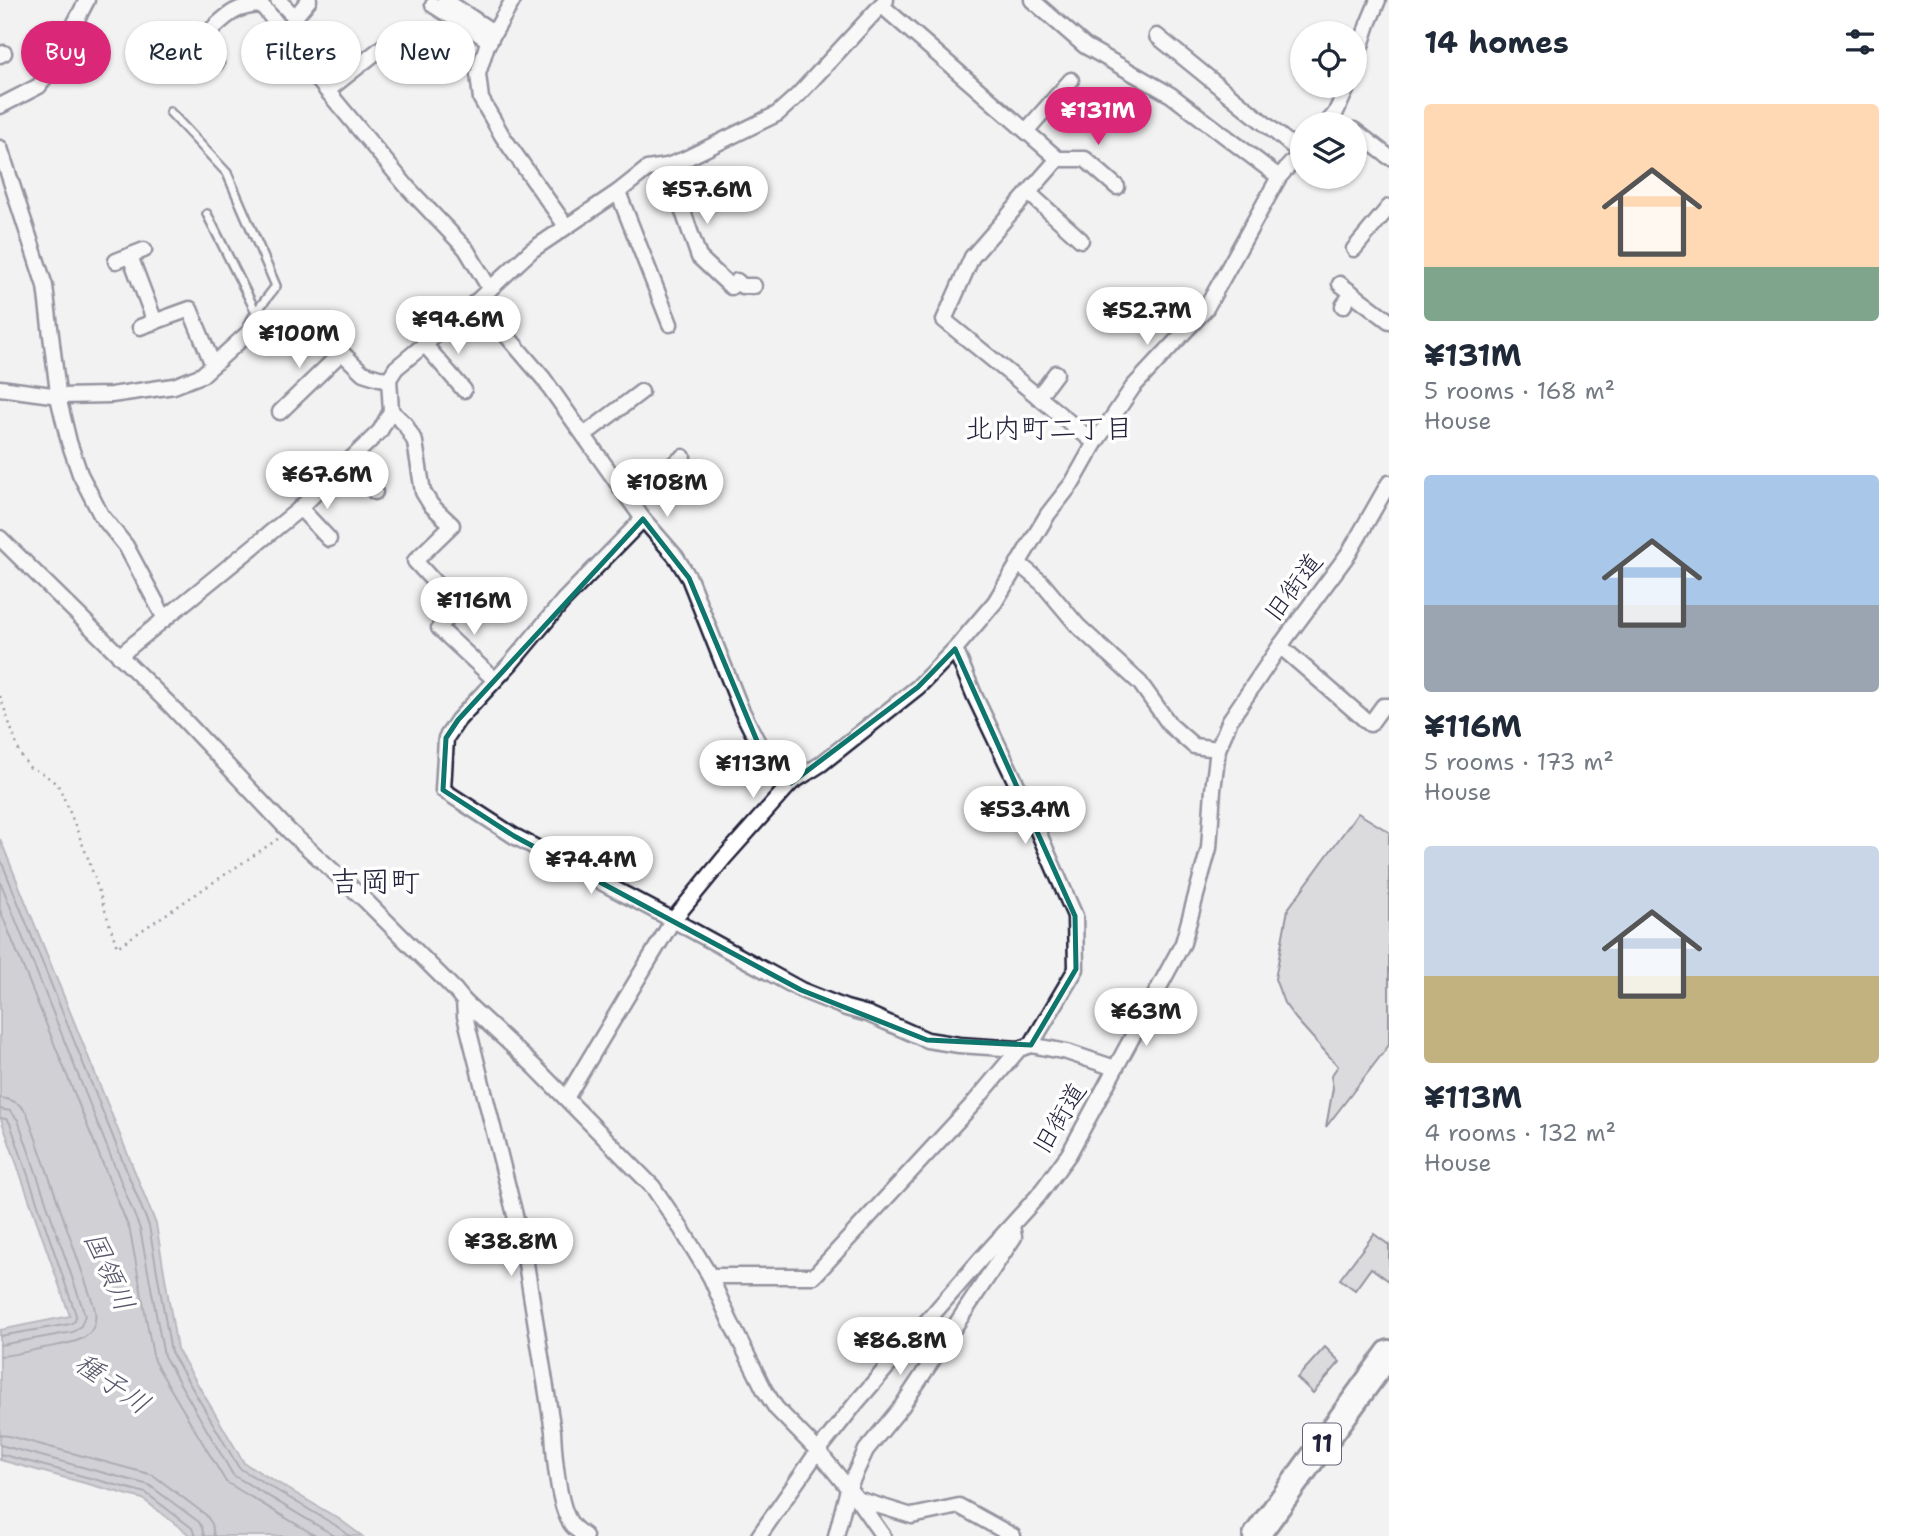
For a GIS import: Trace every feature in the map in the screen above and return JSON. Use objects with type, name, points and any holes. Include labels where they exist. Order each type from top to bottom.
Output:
[{"type":"highway","name":"11","points":[[1256,1536],[1389,1353]]},
{"type":"street","points":[[0,106],[39,86],[87,0]]},
{"type":"street","points":[[278,0],[295,17]]},
{"type":"street","points":[[293,21],[309,0]]},
{"type":"street","points":[[513,0],[492,37],[478,74],[481,99],[503,137],[566,226]]},
{"type":"street","points":[[1032,0],[1085,46],[1171,95],[1279,177]]},
{"type":"street","points":[[1367,27],[1378,0]]},
{"type":"street","points":[[439,2],[492,37]]},
{"type":"street","points":[[119,656],[300,508],[380,432],[391,411],[389,379],[396,368],[477,301],[532,250],[618,192],[647,169],[667,166],[685,159],[777,114],[883,3],[1058,159],[1086,159],[1118,187]]},
{"type":"street","points":[[227,26],[233,11],[258,5],[275,21]]},
{"type":"street","points":[[1157,36],[1290,143]]},
{"type":"street","points":[[327,91],[375,53]]},
{"type":"street","points":[[1026,131],[1071,80]]},
{"type":"street","points":[[321,84],[408,188],[466,249],[490,289]]},
{"type":"street","points":[[1367,140],[1389,157]]},
{"type":"street","points":[[2,159],[45,286],[59,396],[79,474],[101,516],[126,546],[165,620]]},
{"type":"street","points":[[1058,159],[972,257],[944,320],[1095,443]]},
{"type":"street","points":[[566,1098],[673,920],[724,858],[791,783],[821,764],[918,687],[995,602],[1048,514],[1073,482],[1095,443],[1133,387],[1205,310],[1279,177],[1290,164]]},
{"type":"street","points":[[667,166],[699,257],[731,287],[737,281],[742,286],[754,286]]},
{"type":"street","points":[[618,192],[670,324]]},
{"type":"street","points":[[1029,193],[1081,240]]},
{"type":"street","points":[[1354,250],[1389,207]]},
{"type":"street","points":[[144,250],[123,259],[155,322]]},
{"type":"street","points":[[1343,306],[1346,288],[1389,321]]},
{"type":"street","points":[[477,301],[543,377],[643,519],[676,557],[689,578],[741,709],[757,741],[791,783]]},
{"type":"street","points":[[140,327],[190,309],[213,365]]},
{"type":"street","points":[[0,388],[59,396],[111,395],[174,386],[202,374],[248,333],[261,330],[324,342],[363,373],[389,379]]},
{"type":"street","points":[[425,345],[464,390]]},
{"type":"street","points":[[280,412],[341,353]]},
{"type":"street","points":[[1038,397],[1056,373]]},
{"type":"street","points":[[584,435],[641,392]]},
{"type":"street","points":[[391,411],[405,424],[415,442],[423,492],[431,505],[452,525],[415,561],[457,607]]},
{"type":"street","points":[[628,498],[683,457]]},
{"type":"street","points":[[348,462],[374,492]]},
{"type":"street","name":"旧街道","points":[[759,1536],[818,1451],[856,1403],[1038,1196],[1069,1154],[1183,943],[1209,848],[1218,749],[1230,720],[1349,552],[1388,489]]},
{"type":"street","points":[[300,508],[329,539]]},
{"type":"street","points":[[643,519],[563,601],[458,720],[446,738],[443,790],[514,836],[801,990],[868,1014],[927,1040],[958,1045],[1025,1047],[1067,1052],[1115,1068]]},
{"type":"street","points":[[0,538],[171,706],[289,831],[366,901],[653,1187],[710,1276],[730,1321],[776,1408],[818,1451],[883,1536]]},
{"type":"street","points":[[1018,564],[1042,583],[1078,626],[1140,683],[1170,725],[1194,746],[1218,749]]},
{"type":"street","points":[[468,593],[439,628],[495,680]]},
{"type":"street","points":[[1280,646],[1370,724],[1382,706],[1389,706]]},
{"type":"street","points":[[710,1276],[814,1276],[1025,1047],[1076,969],[1075,916],[955,649]]},
{"type":"street","points":[[464,1001],[465,1016],[524,1251],[561,1495],[572,1526],[585,1536]]},
{"type":"street","points":[[836,1536],[866,1450],[909,1395],[1014,1237],[1012,1226]]},
{"type":"street","points":[[852,1494],[912,1516],[959,1506],[1013,1536]]},
{"type":"lane","points":[[170,111],[227,173],[276,286],[248,325],[248,333]]},
{"type":"lane","points":[[207,214],[256,312]]},
{"type":"path","points":[[0,696],[20,754],[29,767],[58,785],[88,858],[117,947],[289,831]]},
{"type":"highlighted area","points":[[643,519],[689,578],[757,741],[791,783],[918,687],[955,649],[1075,916],[1076,969],[1031,1045],[927,1040],[801,990],[514,836],[443,790],[446,738],[458,720]]},
{"type":"water","points":[[0,839],[156,1224],[177,1349],[244,1463],[339,1519],[362,1536],[191,1536],[143,1499],[0,1460],[0,1330],[70,1316],[0,1116]]},
{"type":"building","points":[[1358,813],[1389,832],[1389,1045],[1326,1127],[1333,1088],[1331,1076],[1338,1066],[1284,1003],[1275,979],[1288,909]]},
{"type":"building","points":[[1374,1234],[1389,1245],[1389,1281],[1371,1268],[1355,1290],[1340,1279]]},
{"type":"building","points":[[1325,1347],[1340,1362],[1313,1393],[1297,1378]]},
{"type":"district","name":"北内町二丁目","points":[[1049,428]]},
{"type":"district","name":"吉岡町","points":[[375,882]]},
{"type":"water label","name":"国領川","points":[[110,1271]]},
{"type":"water label","name":"種子川","points":[[113,1383]]}]
